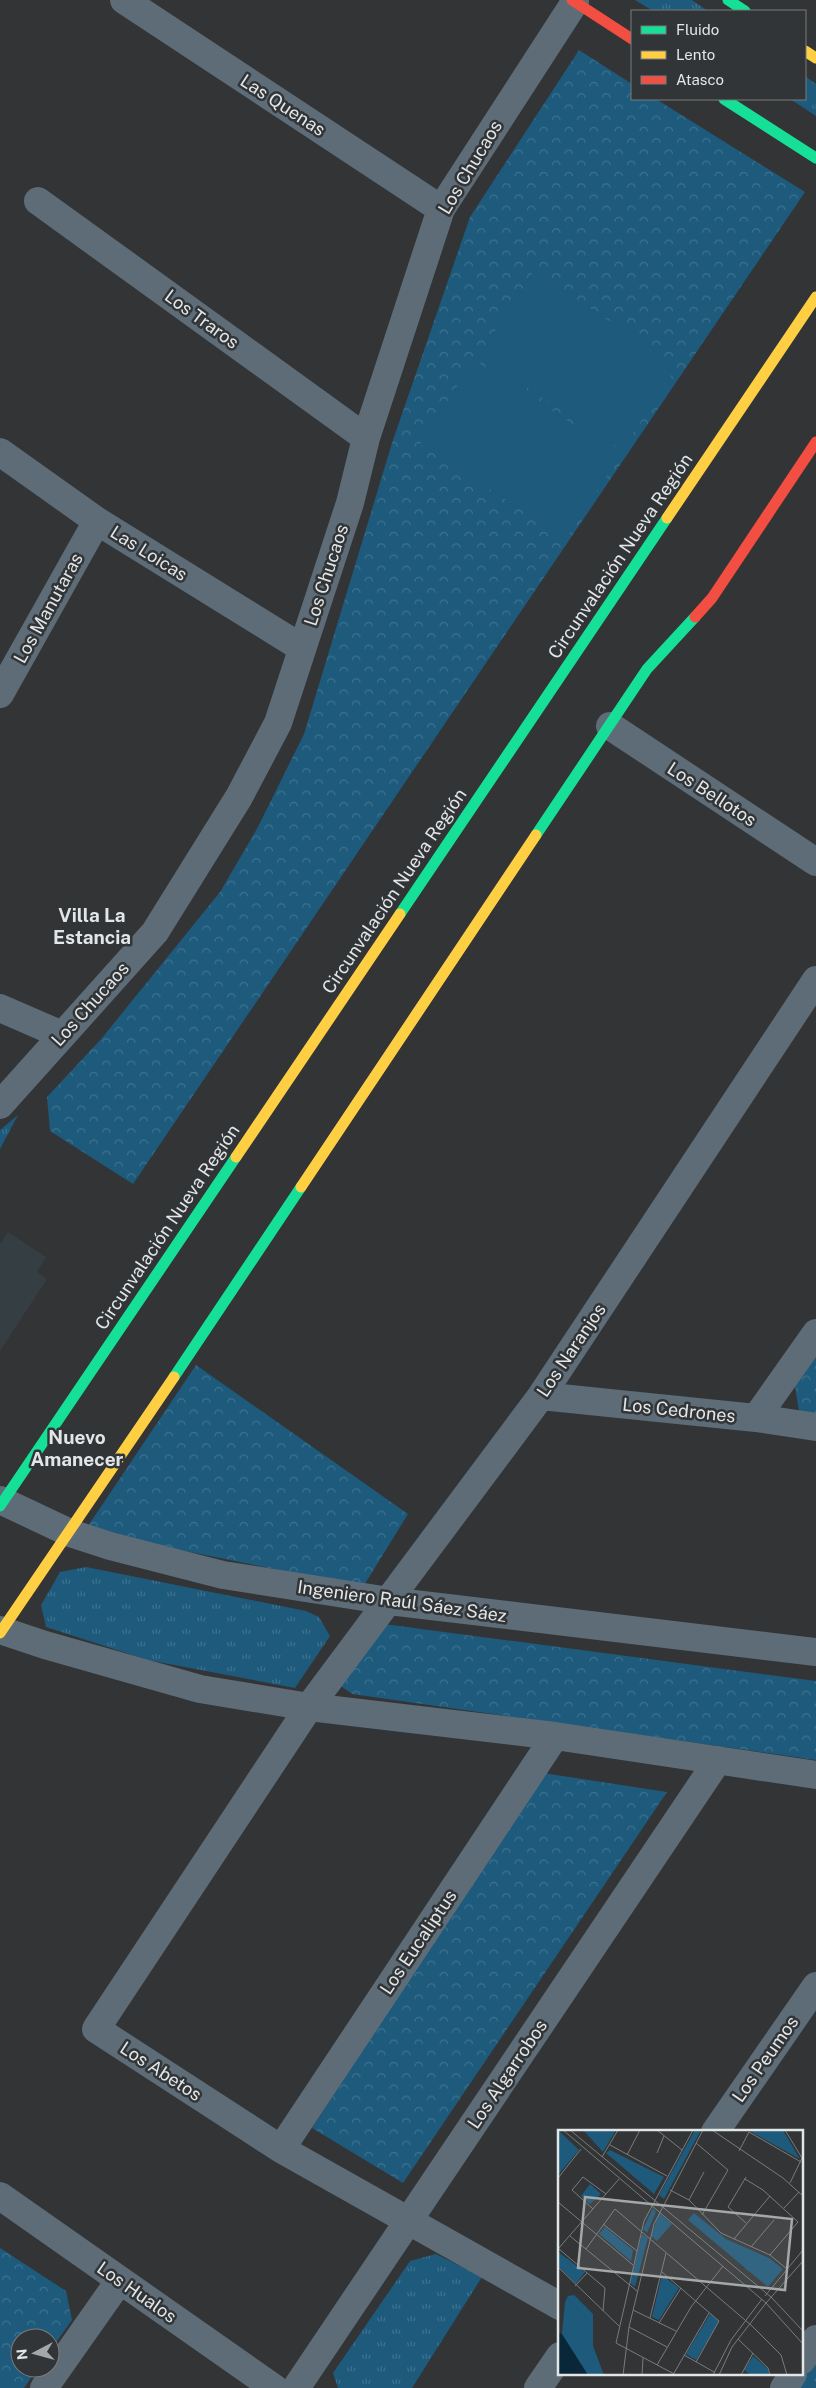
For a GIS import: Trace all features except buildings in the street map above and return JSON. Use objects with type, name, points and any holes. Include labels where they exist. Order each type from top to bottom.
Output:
[{"type":"main road","points":[[728,0],[743,10]]},
{"type":"main road","points":[[573,1],[631,38]]},
{"type":"main road","points":[[726,100],[816,158]]},
{"type":"main road","name":"Circunvalación Nueva Región","points":[[1,1502],[816,296]]},
{"type":"main road","points":[[1,1631],[70,1533],[647,669],[712,598],[816,442]]},
{"type":"street","name":"Las Quenas","points":[[124,0],[441,210]]},
{"type":"street","name":"Los Chucaos","points":[[0,1105],[155,932],[234,806],[278,723],[350,503],[366,438],[441,210],[573,1]]},
{"type":"street","name":"Los Traros","points":[[38,201],[366,438]]},
{"type":"street","name":"Las Loicas","points":[[0,452],[97,521],[302,648]]},
{"type":"street","name":"Los Manutaras","points":[[0,694],[97,521]]},
{"type":"street","name":"Los Bellotos","points":[[610,726],[816,862]]},
{"type":"street","name":"Los Naranjos","points":[[309,1707],[541,1396],[816,980]]},
{"type":"street","points":[[0,1008],[62,1036]]},
{"type":"street","points":[[756,1418],[816,1332]]},
{"type":"street","name":"Los Cedrones","points":[[541,1396],[756,1418],[816,1427]]},
{"type":"street","name":"Ingeniero Raúl Sáez Sáez","points":[[1,1502],[70,1533],[118,1549],[223,1575],[389,1601],[816,1652]]},
{"type":"street","points":[[1,1631],[200,1689],[309,1707],[555,1736],[816,1775]]},
{"type":"street","name":"Los Abetos","points":[[309,1707],[96,2029],[281,2149],[558,2305]]},
{"type":"street","name":"Los Eucaliptus","points":[[281,2149],[555,1736]]},
{"type":"street","name":"Los Algarrobos","points":[[296,2388],[718,1760]]},
{"type":"street","name":"Los Peumos","points":[[716,2130],[816,1986]]},
{"type":"street","name":"Los Hualos","points":[[0,2196],[274,2388]]},
{"type":"street","points":[[44,2388],[120,2280]]},
{"type":"street","points":[[804,2357],[816,2339]]},
{"type":"street","points":[[538,2388],[558,2359]]},
{"type":"street","points":[[784,2388],[792,2376]]},
{"type":"shaded area","points":[[8,1232],[46,1257],[37,1272],[47,1279],[0,1351],[0,1244]]},
{"type":"green space","points":[[635,0],[692,0],[707,10],[651,10]]},
{"type":"green space","points":[[579,50],[631,83],[631,100],[658,100],[805,192],[133,1184],[50,1131],[47,1097],[102,1038],[220,892],[258,827],[304,734],[392,443],[470,217]]},
{"type":"green space","points":[[806,77],[816,84],[816,116],[792,100],[806,100]]},
{"type":"green space","points":[[534,271],[677,366],[622,450],[479,356]]},
{"type":"green space","points":[[474,360],[620,455],[566,539],[420,444]]},
{"type":"green space","points":[[18,1115],[0,1149],[0,1130]]},
{"type":"green space","points":[[816,1357],[816,1420],[800,1418],[795,1386]]},
{"type":"green space","points":[[196,1365],[408,1514],[363,1587],[156,1545],[88,1526]]},
{"type":"green space","points":[[86,1567],[306,1611],[319,1617],[330,1636],[295,1688],[148,1660],[46,1627],[41,1605],[60,1572]]},
{"type":"green space","points":[[384,1624],[816,1681],[816,1760],[352,1694],[338,1684]]},
{"type":"green space","points":[[543,1773],[667,1792],[403,2183],[312,2128]]},
{"type":"green space","points":[[0,2248],[66,2291],[72,2320],[60,2337],[60,2328],[10,2328],[10,2378],[31,2378],[24,2388],[0,2388]]},
{"type":"green space","points":[[436,2254],[482,2277],[412,2388],[338,2388],[333,2373],[410,2261]]},
{"type":"green space","points":[[816,2356],[816,2388],[795,2388]]},
{"type":"traffic: fast","points":[[728,0],[743,10]]},
{"type":"traffic: fast","points":[[726,100],[816,158]]},
{"type":"traffic: fast","points":[[400,914],[667,518]]},
{"type":"traffic: fast","points":[[536,835],[647,669],[695,617]]},
{"type":"traffic: fast","points":[[0,1506],[236,1157]]},
{"type":"traffic: fast","points":[[174,1377],[301,1187]]},
{"type":"traffic: slow","points":[[806,52],[816,58]]},
{"type":"traffic: slow","points":[[667,518],[816,297]]},
{"type":"traffic: slow","points":[[301,1187],[536,835]]},
{"type":"traffic: slow","points":[[236,1157],[400,914]]},
{"type":"traffic: slow","points":[[0,1633],[174,1377]]},
{"type":"traffic: jam","points":[[572,0],[631,38]]},
{"type":"traffic: jam","points":[[695,617],[712,598],[816,442]]},
{"type":"district","name":"Villa La Estancia","points":[[92,926]]},
{"type":"district","name":"Nuevo Amanecer","points":[[77,1448]]}]
